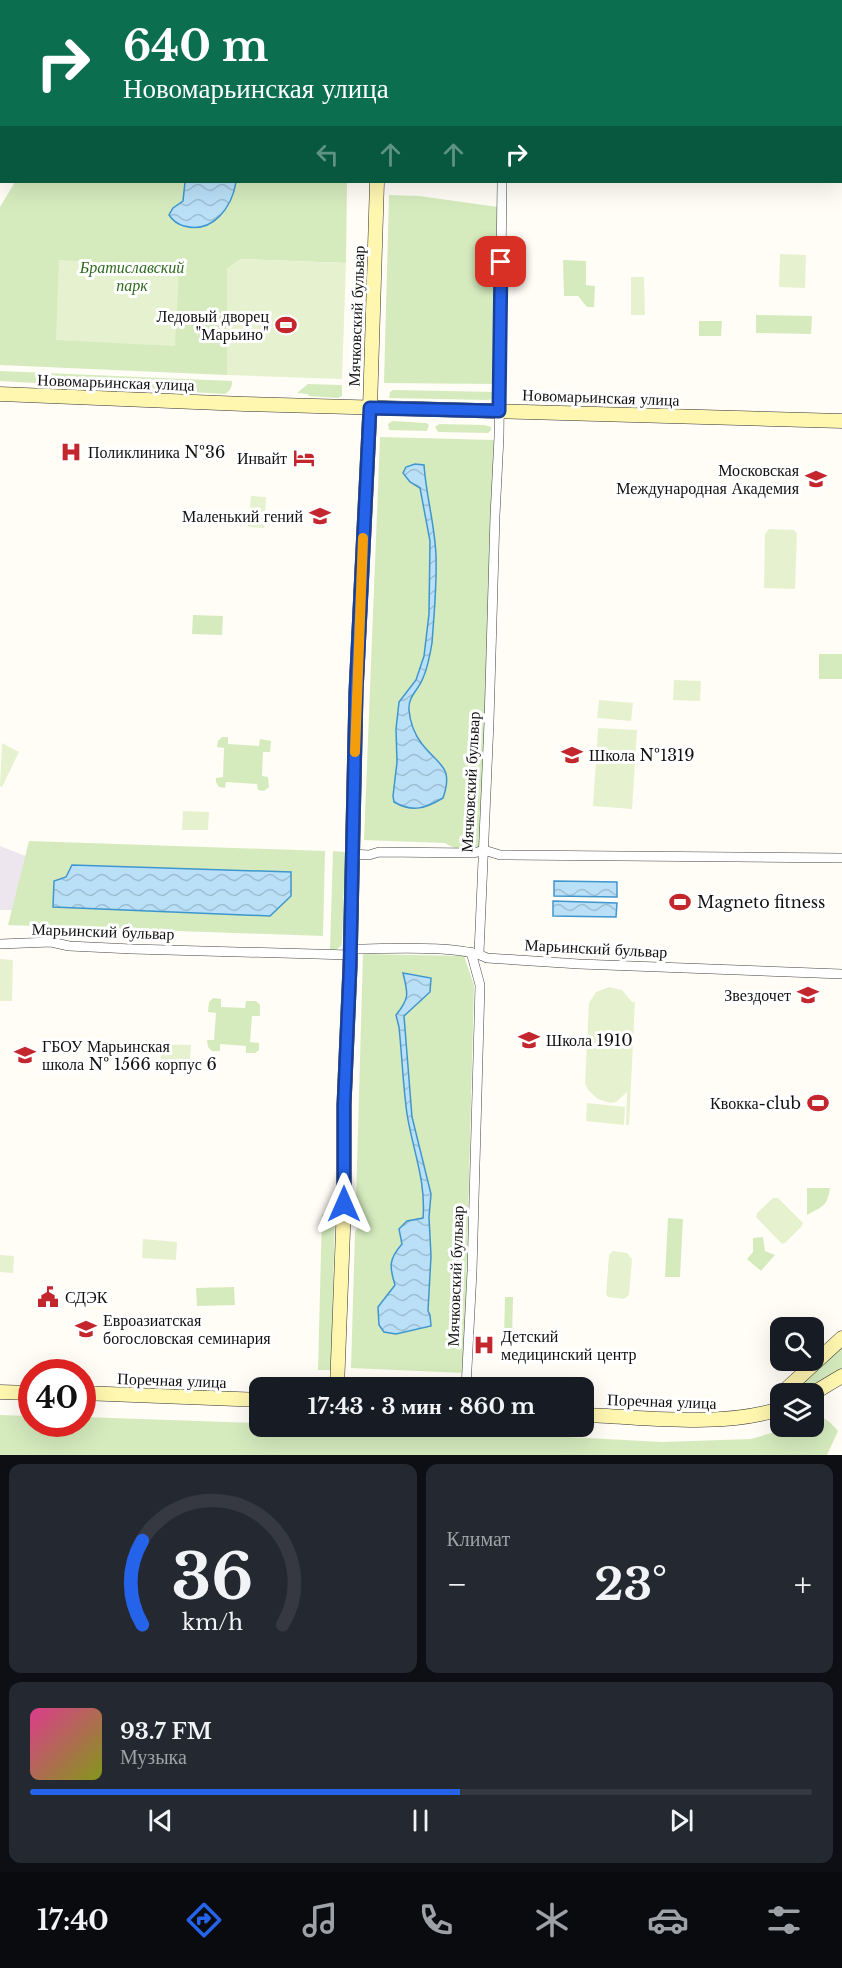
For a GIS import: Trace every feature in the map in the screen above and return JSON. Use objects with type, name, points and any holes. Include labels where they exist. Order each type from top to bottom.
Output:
[{"type":"street","name":"Мячковский бульвар","points":[[337,1377],[360,596],[370,408],[377,183]]},
{"type":"street","name":"Мячковский бульвар","points":[[467,1377],[472,1271],[480,985],[475,952],[484,850],[499,411],[502,183]]},
{"type":"street","name":"Новомарьинская улица","points":[[0,394],[370,408],[842,421]]},
{"type":"street","points":[[352,854],[474,853],[484,850],[500,855],[842,858]]},
{"type":"street","name":"Марьинский бульвар","points":[[0,944],[51,942],[69,946],[111,948],[475,952],[488,958],[579,964],[842,974]]},
{"type":"street","name":"Поречная улица","points":[[793,1383],[842,1338]]},
{"type":"street","points":[[824,1387],[842,1376]]},
{"type":"street","points":[[0,1392],[18,1393]]},
{"type":"street","name":"Поречная улица","points":[[96,1394],[249,1400]]},
{"type":"street","name":"Поречная улица","points":[[740,1418],[763,1409],[770,1403]]},
{"type":"street","name":"Поречная улица","points":[[594,1414],[718,1420],[770,1411]]},
{"type":"shaded area","points":[[0,846],[28,857],[13,910],[0,910]]},
{"type":"green space","name":"Братиславский парк","points":[[14,183],[347,183],[346,263],[241,259],[227,269],[227,375],[0,365],[0,207]]},
{"type":"green space","points":[[389,195],[419,196],[498,207],[495,384],[384,383]]},
{"type":"green space","points":[[780,254],[806,255],[805,288],[779,287]]},
{"type":"green space","name":"Ледовый дворец \"Марьино\"","points":[[241,259],[346,263],[342,379],[227,375],[227,269]]},
{"type":"green space","points":[[59,260],[179,266],[175,346],[56,340]]},
{"type":"green space","points":[[563,260],[586,261],[586,285],[595,286],[594,307],[587,307],[578,296],[564,296]]},
{"type":"green space","points":[[631,277],[644,277],[645,315],[631,315]]},
{"type":"green space","points":[[756,315],[812,316],[811,334],[756,333]]},
{"type":"green space","points":[[699,321],[722,321],[721,336],[699,336]]},
{"type":"green space","points":[[0,371],[232,381],[232,383],[225,394],[0,381]]},
{"type":"green space","points":[[308,384],[342,385],[342,396],[338,398],[297,393]]},
{"type":"green space","points":[[393,390],[496,392],[493,399],[488,400],[389,398]]},
{"type":"green space","points":[[392,421],[429,425],[427,431],[389,430],[388,424]]},
{"type":"green space","points":[[439,424],[484,425],[491,427],[491,430],[488,433],[438,432],[435,427]]},
{"type":"green space","points":[[380,437],[494,440],[481,847],[476,849],[462,849],[445,843],[364,840]]},
{"type":"green space","points":[[251,496],[266,497],[264,528],[248,527]]},
{"type":"green space","points":[[769,529],[794,530],[797,534],[795,589],[764,588],[765,534]]},
{"type":"green space","points":[[193,615],[223,616],[222,635],[192,634]]},
{"type":"green space","points":[[819,654],[842,654],[842,679],[819,679]]},
{"type":"green space","points":[[674,680],[701,681],[700,701],[673,700]]},
{"type":"green space","points":[[599,700],[633,703],[631,721],[597,718]]},
{"type":"green space","points":[[598,728],[637,730],[632,809],[593,806]]},
{"type":"green space","points":[[222,737],[228,737],[228,744],[259,746],[260,739],[271,741],[270,752],[263,752],[262,776],[268,777],[269,787],[264,791],[258,790],[257,784],[226,782],[225,788],[219,787],[216,778],[223,777],[224,748],[217,747]]},
{"type":"green space","points":[[2,743],[19,752],[2,787],[0,786]]},
{"type":"green space","points":[[183,811],[209,812],[208,830],[182,830]]},
{"type":"green space","points":[[29,841],[325,851],[323,936],[8,925]]},
{"type":"green space","points":[[333,851],[345,852],[342,945],[336,950],[330,950]]},
{"type":"green space","points":[[363,954],[464,956],[474,985],[464,1373],[351,1368],[355,1233],[360,1220],[356,1200]]},
{"type":"green space","points":[[0,959],[13,960],[12,1001],[0,1001]]},
{"type":"green space","points":[[609,987],[622,990],[632,1002],[635,1002],[629,1125],[626,1125],[627,1092],[616,1102],[610,1103],[598,1099],[588,1090],[585,1083],[589,1003],[596,992]]},
{"type":"green space","points":[[213,998],[221,999],[221,1007],[245,1008],[246,1001],[256,1001],[260,1005],[260,1016],[252,1016],[250,1042],[259,1043],[259,1050],[255,1053],[246,1053],[246,1046],[220,1044],[220,1051],[212,1051],[208,1047],[207,1040],[214,1040],[216,1013],[208,1012],[209,1002]]},
{"type":"green space","points":[[161,1044],[191,1045],[190,1061],[161,1060]]},
{"type":"green space","points":[[587,1103],[625,1107],[624,1125],[586,1121]]},
{"type":"green space","points":[[807,1188],[830,1188],[823,1205],[807,1215]]},
{"type":"green space","points":[[773,1198],[778,1198],[803,1223],[782,1244],[756,1217],[757,1213]]},
{"type":"green space","points":[[322,1214],[335,1214],[331,1370],[318,1370]]},
{"type":"green space","points":[[668,1218],[683,1219],[680,1277],[665,1277]]},
{"type":"green space","points":[[763,1237],[765,1251],[775,1255],[761,1271],[747,1259],[753,1252],[753,1238]]},
{"type":"green space","points":[[143,1239],[177,1242],[176,1260],[142,1258]]},
{"type":"green space","points":[[613,1251],[627,1253],[632,1259],[629,1295],[624,1299],[608,1297],[606,1294],[609,1255]]},
{"type":"green space","points":[[0,1255],[14,1256],[13,1273],[0,1272]]},
{"type":"green space","points":[[234,1287],[235,1305],[197,1306],[196,1288]]},
{"type":"green space","points":[[505,1297],[513,1297],[512,1337],[504,1337]]},
{"type":"green space","points":[[842,1345],[842,1370],[819,1383],[802,1383],[815,1371],[824,1371],[824,1362]]},
{"type":"green space","points":[[0,1415],[18,1416],[18,1437],[96,1437],[96,1417],[249,1423],[249,1437],[568,1437],[662,1442],[751,1439],[770,1433],[770,1437],[824,1437],[824,1419],[838,1431],[827,1455],[0,1455]]},
{"type":"water","points":[[185,183],[236,183],[225,209],[212,222],[204,226],[184,226],[174,221],[169,215],[173,208],[183,201]]},
{"type":"water","points":[[415,464],[424,465],[435,544],[436,578],[430,656],[421,683],[410,701],[409,710],[417,737],[443,767],[447,779],[443,798],[419,808],[407,807],[394,802],[393,796],[397,762],[396,729],[399,702],[416,680],[424,656],[429,614],[430,541],[420,488],[410,482],[403,473],[406,467]]},
{"type":"water","points":[[72,865],[291,872],[291,896],[270,916],[53,907],[54,881],[66,877]]},
{"type":"water","points":[[554,881],[617,882],[617,897],[554,896]]},
{"type":"water","points":[[553,901],[617,903],[616,917],[553,916]]},
{"type":"water","points":[[403,973],[431,978],[430,992],[404,1016],[412,1117],[431,1194],[428,1311],[431,1326],[396,1334],[384,1332],[379,1325],[378,1307],[395,1285],[391,1263],[402,1244],[399,1229],[407,1221],[423,1218],[423,1191],[407,1114],[396,1015],[407,996]]},
{"type":"slow traffic","points":[[355,752],[363,538]]},
{"type":"place","name":"Ледовый дворец \"Марьино\"","points":[[286,325]]},
{"type":"place","name":"Поликлиника №36","points":[[71,452]]},
{"type":"place","name":"Инвайт","points":[[304,458]]},
{"type":"place","name":"Московская Международная Академия","points":[[816,479]]},
{"type":"place","name":"Маленький гений","points":[[320,516]]},
{"type":"place","name":"Школа №1319","points":[[572,755]]},
{"type":"place","name":"Magneto fitness","points":[[680,902]]},
{"type":"place","name":"Звездочет","points":[[808,995]]},
{"type":"place","name":"Школа 1910","points":[[529,1040]]},
{"type":"place","name":"ГБОУ Марьинская школа № 1566 корпус 6","points":[[25,1055]]},
{"type":"place","name":"Квокка-club","points":[[818,1103]]},
{"type":"place","name":"СДЭК","points":[[48,1297]]},
{"type":"place","name":"Евроазиатская богословская семинария","points":[[86,1329]]},
{"type":"place","name":"Детский медицинский центр","points":[[484,1345]]},
{"type":"route","points":[[344,1204],[344,1105],[350,967],[356,692],[370,408],[499,411],[501,262]]}]
